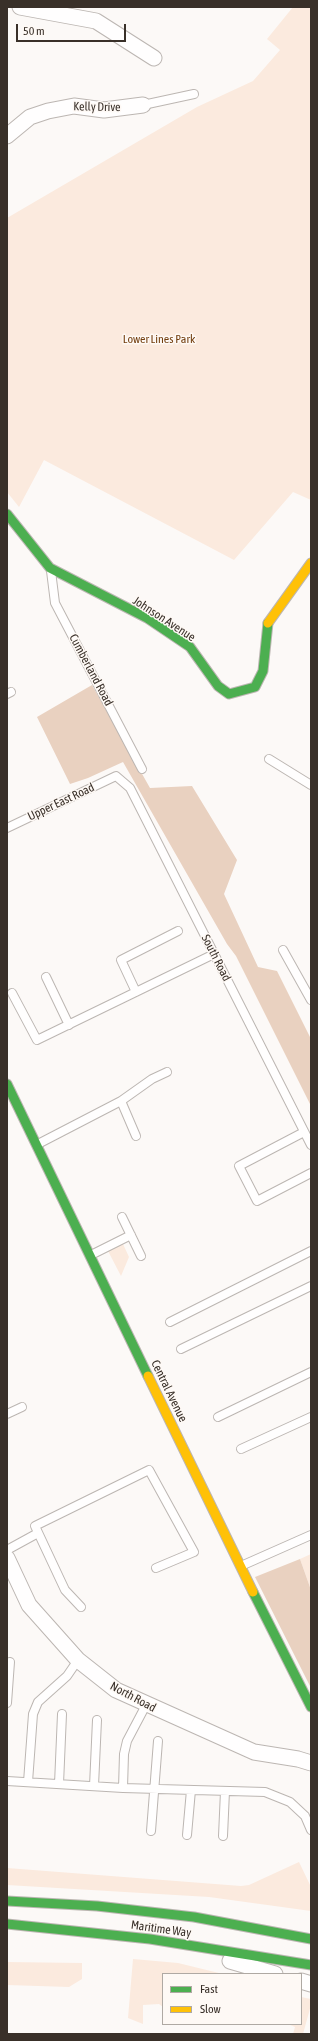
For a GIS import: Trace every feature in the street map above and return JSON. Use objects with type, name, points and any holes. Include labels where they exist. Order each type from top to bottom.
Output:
[{"type":"street","points":[[20,7],[96,21],[154,58]]},
{"type":"street","name":"Kelly Drive","points":[[7,136],[30,117],[48,111],[74,106],[104,110],[122,109],[143,105]]},
{"type":"street","name":"Johnson Avenue","points":[[7,514],[50,568],[147,618],[190,647],[218,686],[229,694],[255,687],[263,671],[267,625],[311,563]]},
{"type":"street","name":"Central Avenue","points":[[7,1084],[240,1566],[311,1707]]},
{"type":"street","name":"North Road","points":[[7,1558],[29,1605],[78,1660],[116,1690],[146,1705],[254,1752],[298,1759],[311,1763]]},
{"type":"street","name":"Maritime Way","points":[[7,1901],[97,1906],[194,1917],[311,1939]]},
{"type":"street","name":"Maritime Way","points":[[7,1924],[143,1938],[311,1965]]},
{"type":"street","points":[[206,1947],[227,1960],[272,1973]]},
{"type":"lane","name":"Kelly Drive","points":[[143,105],[194,94]]},
{"type":"lane","name":"Cumberland Road","points":[[50,568],[55,603],[142,768]]},
{"type":"lane","points":[[269,759],[311,785]]},
{"type":"lane","name":"Upper East Road","points":[[7,828],[116,776]]},
{"type":"lane","name":"South Road","points":[[116,776],[130,788],[311,1145]]},
{"type":"lane","points":[[136,992],[121,960],[178,930]]},
{"type":"lane","points":[[283,950],[311,1000]]},
{"type":"lane","points":[[12,993],[38,1040],[214,954]]},
{"type":"lane","points":[[46,977],[69,1025]]},
{"type":"lane","points":[[37,1145],[120,1101],[152,1079],[167,1072]]},
{"type":"lane","points":[[120,1101],[136,1136]]},
{"type":"lane","points":[[304,1132],[239,1166],[257,1201],[311,1173]]},
{"type":"lane","points":[[122,1217],[141,1256]]},
{"type":"lane","points":[[90,1256],[131,1235]]},
{"type":"lane","points":[[170,1322],[311,1251]]},
{"type":"lane","points":[[181,1349],[311,1286]]},
{"type":"lane","points":[[218,1417],[311,1372]]},
{"type":"lane","points":[[7,1414],[22,1407]]},
{"type":"lane","points":[[241,1449],[311,1416]]},
{"type":"lane","points":[[81,1607],[65,1590],[35,1526],[149,1470],[194,1552],[156,1568]]},
{"type":"lane","points":[[7,1550],[38,1533]]},
{"type":"lane","points":[[240,1566],[311,1534]]},
{"type":"lane","points":[[28,1782],[33,1714],[38,1702],[67,1676],[78,1660]]},
{"type":"lane","points":[[7,1703],[10,1662]]},
{"type":"lane","points":[[123,1788],[124,1754],[127,1741],[146,1705]]},
{"type":"lane","points":[[59,1784],[62,1714]]},
{"type":"lane","points":[[94,1786],[97,1720]]},
{"type":"lane","points":[[151,1831],[158,1741]]},
{"type":"lane","points":[[7,1781],[123,1788],[265,1792],[290,1802],[304,1816],[311,1830]]},
{"type":"lane","points":[[187,1835],[191,1790]]},
{"type":"lane","points":[[223,1836],[225,1791]]},
{"type":"green space","name":"Lower Lines Park","points":[[293,7],[311,7],[311,500],[293,492],[234,560],[44,460],[19,507],[7,492],[7,218],[197,107],[253,81],[280,50],[267,39]]},
{"type":"green space","points":[[123,1244],[129,1257],[121,1276],[108,1251]]},
{"type":"green space","points":[[311,1554],[311,1590],[300,1559]]},
{"type":"green space","points":[[299,1862],[311,1887],[311,1911],[209,1897],[7,1885],[7,1868],[241,1886],[249,1885]]},
{"type":"green space","points":[[133,1959],[178,1963],[219,1973],[162,1973],[162,2006],[159,2004],[143,2005],[143,2024],[128,2018]]},
{"type":"green space","points":[[7,1962],[82,1963],[82,1979],[69,1987],[7,1985]]},
{"type":"green space","points":[[302,1997],[311,1999],[311,2005],[303,2034],[293,2034],[295,2027],[290,2025],[302,2025]]},
{"type":"shaded area","points":[[92,685],[150,788],[192,786],[237,860],[224,894],[258,967],[277,971],[311,1039],[311,1106],[236,956],[227,944],[123,762],[88,778],[70,784],[37,717]]},
{"type":"shaded area","points":[[300,1559],[311,1590],[311,1688],[255,1577]]},
{"type":"traffic: fast","points":[[7,514],[50,568],[147,618],[190,647],[218,686],[229,694],[255,687],[263,671],[268,623]]},
{"type":"traffic: fast","points":[[7,1084],[148,1376]]},
{"type":"traffic: fast","points":[[253,1592],[311,1707]]},
{"type":"traffic: fast","points":[[7,1901],[97,1906],[194,1917],[311,1939]]},
{"type":"traffic: fast","points":[[7,1924],[150,1939],[311,1965]]},
{"type":"traffic: slow","points":[[268,623],[311,563]]},
{"type":"traffic: slow","points":[[148,1376],[253,1592]]}]
